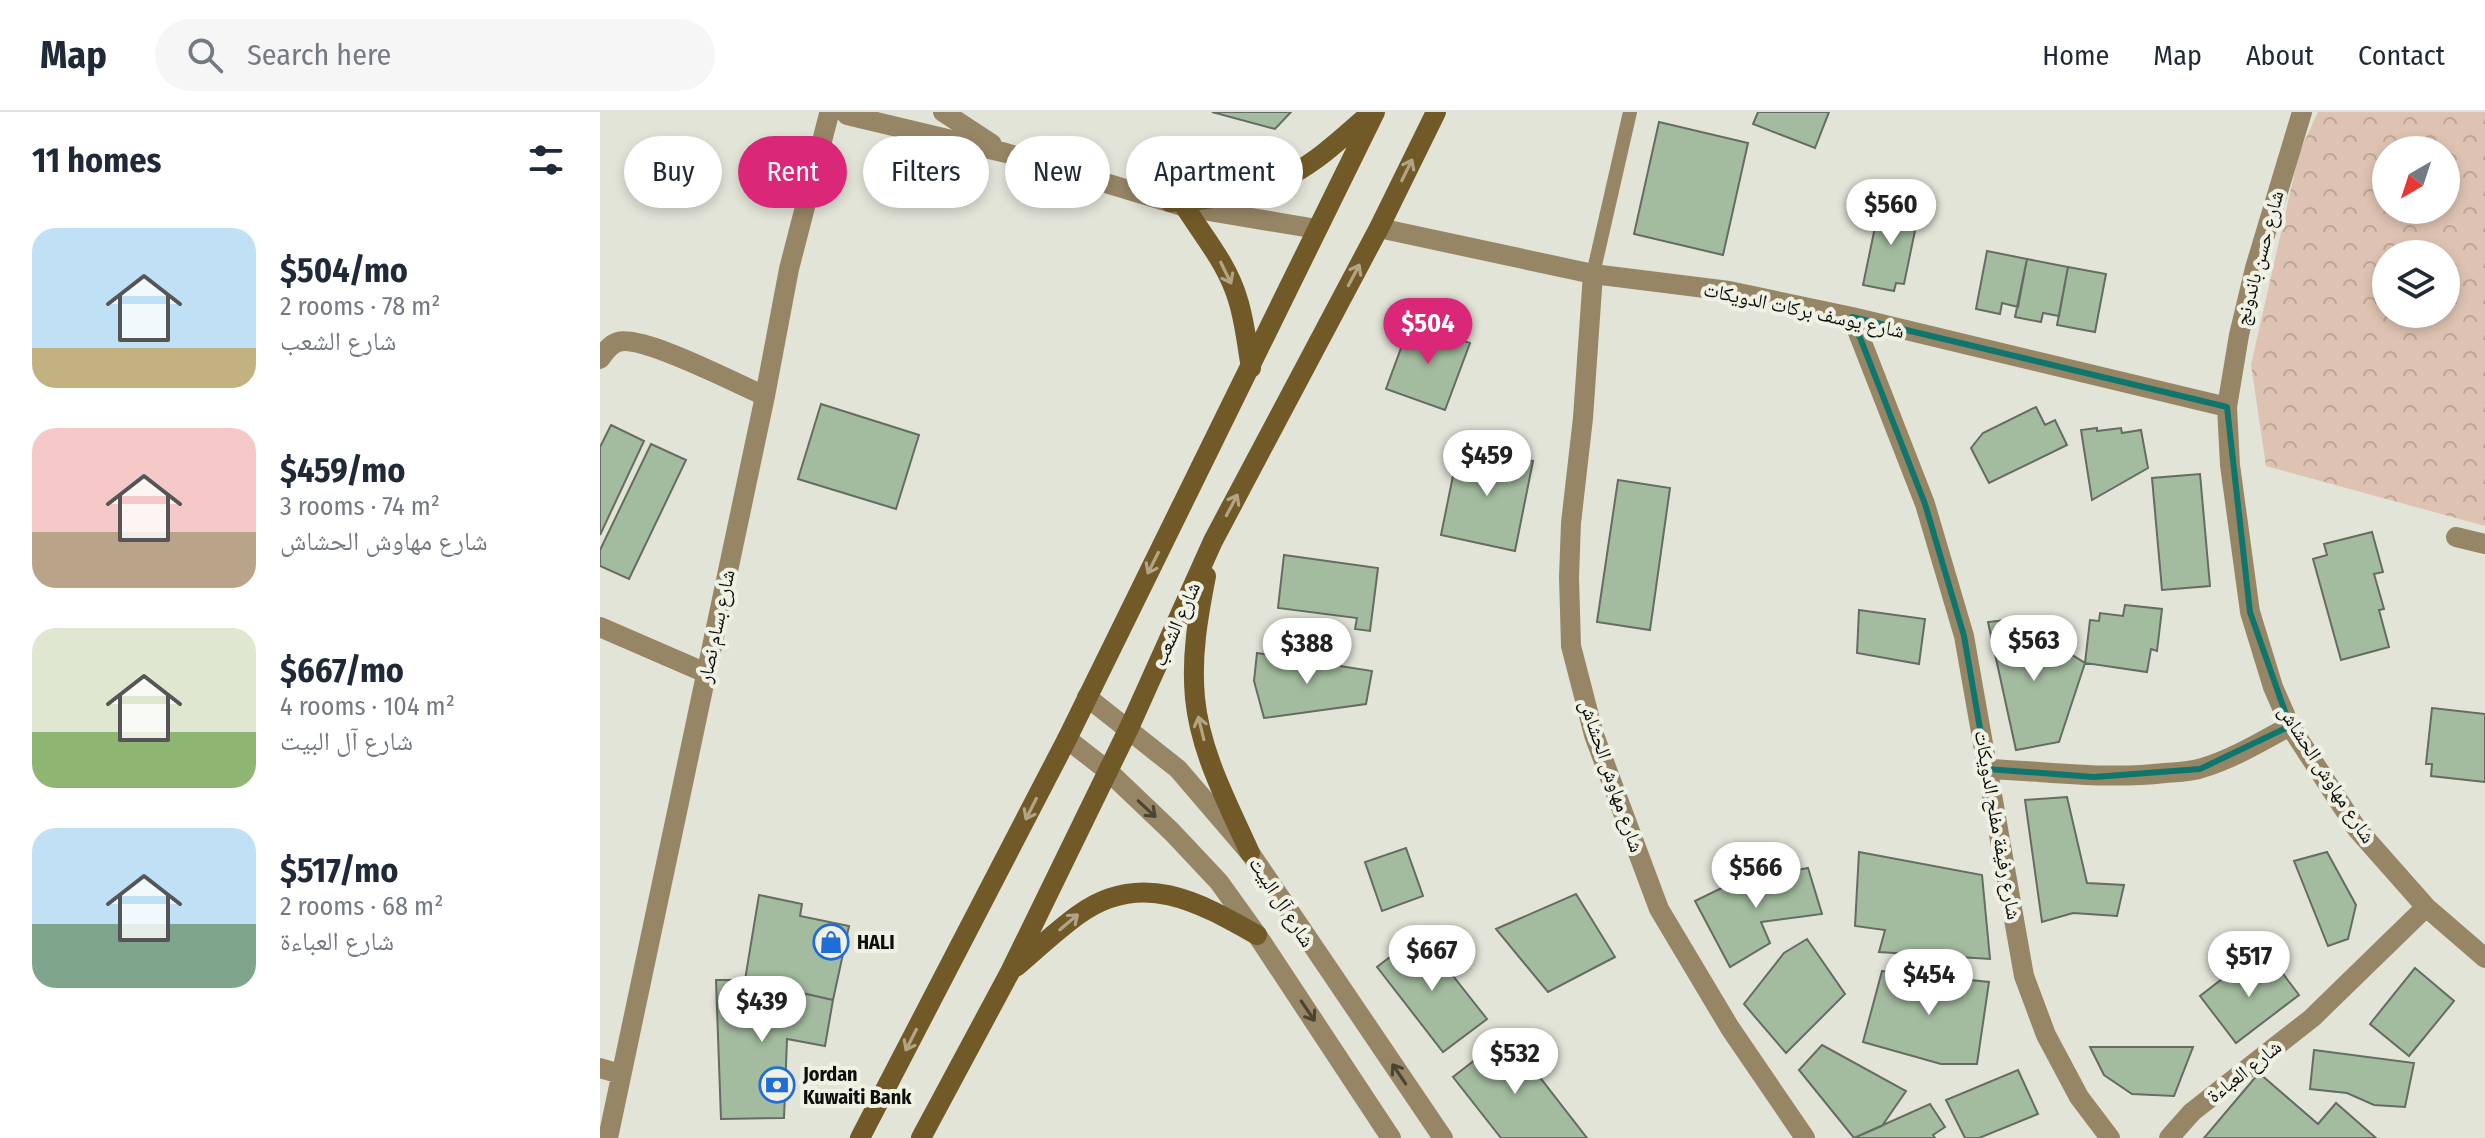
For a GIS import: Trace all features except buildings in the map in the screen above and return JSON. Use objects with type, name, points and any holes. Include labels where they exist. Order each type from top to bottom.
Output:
[{"type":"main road","points":[[1303,167],[1373,112]]},
{"type":"main road","points":[[860,1138],[1067,739],[1251,368],[1373,112]]},
{"type":"main road","name":"شارع الشعب","points":[[921,1138],[1010,972],[1129,728],[1213,541],[1379,228],[1436,112]]},
{"type":"main road","points":[[1180,208],[1224,266],[1241,313],[1251,368]]},
{"type":"main road","points":[[1213,541],[1196,628],[1195,700],[1218,783],[1250,853]]},
{"type":"main road","points":[[1010,972],[1081,913],[1136,891],[1166,893],[1192,901],[1257,935]]},
{"type":"street","points":[[943,112],[1005,152]]},
{"type":"street","name":"شارع حسن باندونج","points":[[2227,407],[2239,335],[2255,268],[2302,112]]},
{"type":"street","points":[[839,113],[1005,153]]},
{"type":"street","name":"شارع بسام نصار","points":[[608,1138],[610,1071],[706,673],[789,269],[839,113]]},
{"type":"street","points":[[1199,208],[1317,229]]},
{"type":"street","name":"شارع يوسف بركات الدويكات","points":[[1379,228],[1593,274],[1729,291],[1852,317],[2227,407]]},
{"type":"street","name":"شارع مهاوش الحشاش","points":[[1593,274],[1583,418],[1571,523],[1571,646],[1594,735],[1659,909],[1730,1028],[1805,1138]]},
{"type":"street","name":"شارع رفيفة مفلح الدويكات","points":[[1852,317],[1925,504],[1964,636],[2024,976],[2046,1035],[2079,1097],[2110,1138]]},
{"type":"street","points":[[600,359],[609,347],[620,341],[644,343],[765,396]]},
{"type":"street","name":"شارع مهاوش الحشاش","points":[[2227,407],[2230,465],[2250,612],[2273,687],[2290,726],[2357,829],[2426,907],[2485,958]]},
{"type":"street","points":[[2456,537],[2485,544]]},
{"type":"street","points":[[600,627],[706,673]]},
{"type":"street","name":"شارع آل البيت","points":[[1087,697],[1178,769],[1250,853],[1443,1138]]},
{"type":"street","points":[[1987,769],[2052,771],[2094,777],[2141,776],[2200,769],[2231,757],[2290,726]]},
{"type":"street","name":"شارع آل البيت","points":[[1067,739],[1108,771],[1219,882],[1391,1138]]},
{"type":"street","name":"شارع العباءة","points":[[2169,1138],[2192,1112],[2312,1018],[2426,907]]},
{"type":"lane","points":[[1593,274],[1630,112]]},
{"type":"highlighted area","points":[[1852,317],[2227,407],[2250,612],[2290,726],[2200,769],[2094,777],[1987,769],[1964,636],[1925,504]]},
{"type":"green space","points":[[2318,112],[2485,112],[2485,526],[2266,466],[2251,365],[2299,153]]},
{"type":"place","name":"HALI","points":[[831,942]]},
{"type":"place","name":"Jordan Kuwaiti Bank","points":[[777,1085]]}]
